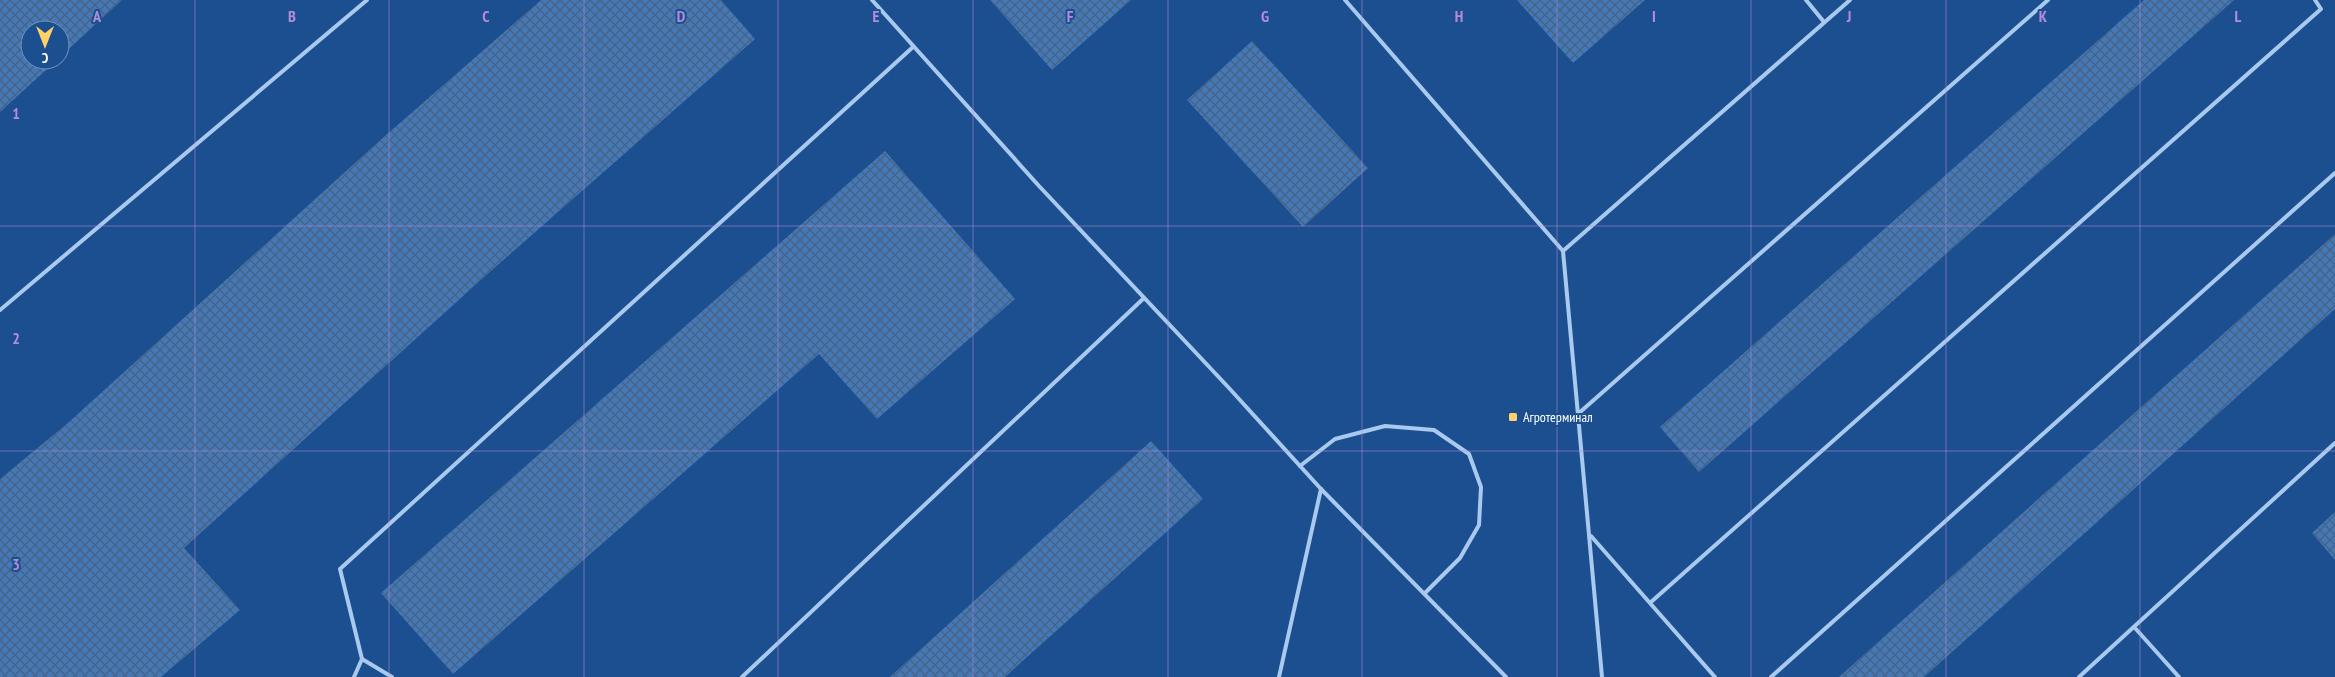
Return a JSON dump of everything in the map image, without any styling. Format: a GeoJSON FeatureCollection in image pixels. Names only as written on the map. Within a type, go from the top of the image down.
{"type":"FeatureCollection","features":[{"type":"Feature","properties":{"kind":"lane"},"geometry":{"type":"LineString","coordinates":[[0,310],[367,0]]}},
{"type":"Feature","properties":{"kind":"lane"},"geometry":{"type":"LineString","coordinates":[[872,0],[913,48],[1321,489],[1425,592],[1506,677]]}},
{"type":"Feature","properties":{"kind":"lane"},"geometry":{"type":"LineString","coordinates":[[1344,0],[1563,251],[1602,677]]}},
{"type":"Feature","properties":{"kind":"lane"},"geometry":{"type":"LineString","coordinates":[[1806,0],[1824,22]]}},
{"type":"Feature","properties":{"kind":"lane"},"geometry":{"type":"LineString","coordinates":[[1563,251],[1850,0]]}},
{"type":"Feature","properties":{"kind":"lane"},"geometry":{"type":"LineString","coordinates":[[1579,413],[2048,0]]}},
{"type":"Feature","properties":{"kind":"lane"},"geometry":{"type":"LineString","coordinates":[[1651,602],[2321,8],[2315,0]]}},
{"type":"Feature","properties":{"kind":"lane"},"geometry":{"type":"LineString","coordinates":[[354,677],[362,659],[340,569],[913,48]]}},
{"type":"Feature","properties":{"kind":"lane"},"geometry":{"type":"LineString","coordinates":[[1770,677],[2335,173]]}},
{"type":"Feature","properties":{"kind":"lane"},"geometry":{"type":"LineString","coordinates":[[742,677],[1144,298]]}},
{"type":"Feature","properties":{"kind":"lane"},"geometry":{"type":"LineString","coordinates":[[1300,466],[1335,438],[1385,426],[1434,430],[1469,454],[1482,487],[1479,525],[1460,558],[1425,592]]}},
{"type":"Feature","properties":{"kind":"lane"},"geometry":{"type":"LineString","coordinates":[[2079,677],[2135,628],[2335,443]]}},
{"type":"Feature","properties":{"kind":"lane"},"geometry":{"type":"LineString","coordinates":[[1279,677],[1321,489]]}},
{"type":"Feature","properties":{"kind":"lane"},"geometry":{"type":"LineString","coordinates":[[1590,536],[1651,602],[1715,677]]}},
{"type":"Feature","properties":{"kind":"lane"},"geometry":{"type":"LineString","coordinates":[[2135,628],[2179,677]]}},
{"type":"Feature","properties":{"kind":"lane"},"geometry":{"type":"LineString","coordinates":[[362,659],[392,677]]}},
{"type":"Feature","properties":{"kind":"building"},"geometry":{"type":"Polygon","coordinates":[[[0,0],[122,0],[70,48],[70,20],[20,20],[20,70],[46,70],[0,112],[0,0]]]}},
{"type":"Feature","properties":{"kind":"building"},"geometry":{"type":"Polygon","coordinates":[[[541,0],[721,0],[755,39],[492,270],[184,548],[240,610],[161,677],[0,677],[0,479],[69,422],[377,143],[541,0]]]}},
{"type":"Feature","properties":{"kind":"building"},"geometry":{"type":"Polygon","coordinates":[[[990,0],[1131,0],[1052,70],[990,0]]]}},
{"type":"Feature","properties":{"kind":"building"},"geometry":{"type":"Polygon","coordinates":[[[1517,0],[1645,0],[1573,63],[1517,0]]]}},
{"type":"Feature","properties":{"kind":"building"},"geometry":{"type":"Polygon","coordinates":[[[2144,0],[2234,0],[1699,472],[1660,427],[2144,0]]]}},
{"type":"Feature","properties":{"kind":"building"},"geometry":{"type":"Polygon","coordinates":[[[1252,41],[1368,168],[1303,227],[1187,100],[1252,41]]]}},
{"type":"Feature","properties":{"kind":"building"},"geometry":{"type":"Polygon","coordinates":[[[885,151],[1015,299],[877,419],[819,354],[453,674],[381,593],[885,151]]]}},
{"type":"Feature","properties":{"kind":"building"},"geometry":{"type":"Polygon","coordinates":[[[2335,234],[2335,309],[1924,677],[1839,677],[2335,234]]]}},
{"type":"Feature","properties":{"kind":"building"},"geometry":{"type":"Polygon","coordinates":[[[1151,441],[1203,499],[1005,677],[890,677],[1151,441]]]}},
{"type":"Feature","properties":{"kind":"building"},"geometry":{"type":"Polygon","coordinates":[[[2335,512],[2335,560],[2312,533],[2335,512]]]}},
{"type":"Feature","properties":{"kind":"place","name":"Агротерминал"},"geometry":{"type":"Point","coordinates":[1513,417]}}]}
